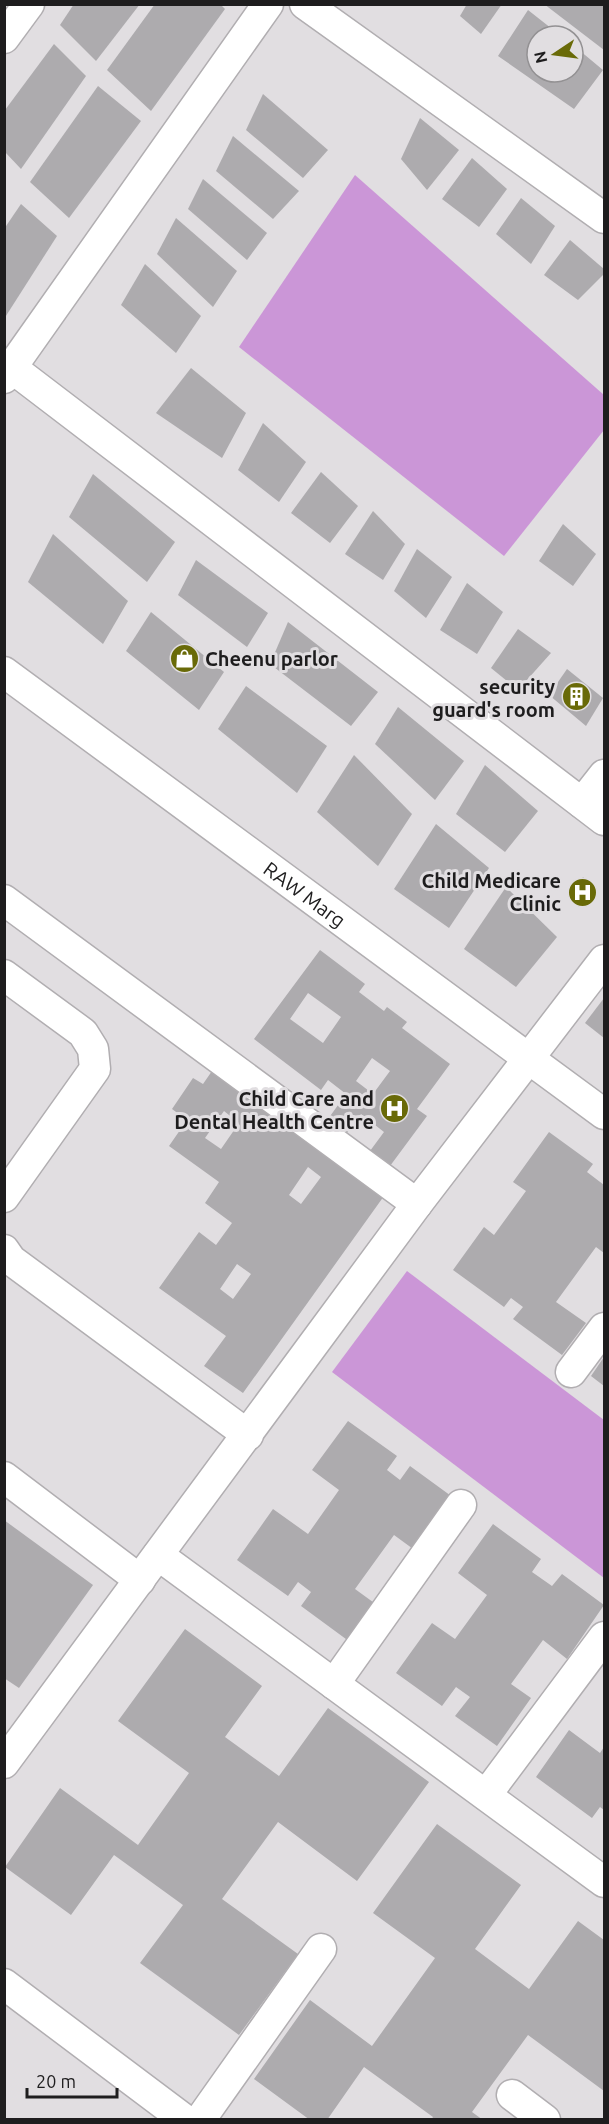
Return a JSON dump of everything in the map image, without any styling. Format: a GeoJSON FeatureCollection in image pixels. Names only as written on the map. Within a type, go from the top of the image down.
{"type":"FeatureCollection","features":[{"type":"Feature","properties":{"kind":"street"},"geometry":{"type":"LineString","coordinates":[[4,38],[29,4]]}},
{"type":"Feature","properties":{"kind":"street"},"geometry":{"type":"LineString","coordinates":[[268,4],[8,373],[593,812],[604,776]]}},
{"type":"Feature","properties":{"kind":"street"},"geometry":{"type":"LineString","coordinates":[[305,4],[604,218]]}},
{"type":"Feature","properties":{"kind":"street","name":"RAW Marg"},"geometry":{"type":"LineString","coordinates":[[4,672],[604,1114]]}},
{"type":"Feature","properties":{"kind":"street"},"geometry":{"type":"LineString","coordinates":[[4,900],[417,1204]]}},
{"type":"Feature","properties":{"kind":"street"},"geometry":{"type":"LineString","coordinates":[[6,1756],[248,1435],[417,1204],[604,960]]}},
{"type":"Feature","properties":{"kind":"street"},"geometry":{"type":"LineString","coordinates":[[4,975],[82,1033],[93,1049],[95,1069],[4,1197]]}},
{"type":"Feature","properties":{"kind":"street"},"geometry":{"type":"LineString","coordinates":[[4,1250],[11,1260],[248,1435]]}},
{"type":"Feature","properties":{"kind":"street"},"geometry":{"type":"LineString","coordinates":[[571,1372],[604,1328]]}},
{"type":"Feature","properties":{"kind":"street"},"geometry":{"type":"LineString","coordinates":[[4,1478],[140,1580]]}},
{"type":"Feature","properties":{"kind":"street"},"geometry":{"type":"LineString","coordinates":[[334,1684],[461,1505]]}},
{"type":"Feature","properties":{"kind":"street"},"geometry":{"type":"LineString","coordinates":[[158,1555],[604,1882]]}},
{"type":"Feature","properties":{"kind":"street"},"geometry":{"type":"LineString","coordinates":[[486,1795],[604,1636]]}},
{"type":"Feature","properties":{"kind":"street"},"geometry":{"type":"LineString","coordinates":[[200,2120],[321,1949]]}},
{"type":"Feature","properties":{"kind":"street"},"geometry":{"type":"LineString","coordinates":[[4,1984],[185,2120]]}},
{"type":"Feature","properties":{"kind":"street"},"geometry":{"type":"LineString","coordinates":[[512,2095],[545,2120]]}},
{"type":"Feature","properties":{"kind":"shaded area"},"geometry":{"type":"Polygon","coordinates":[[[355,175],[604,395],[604,430],[504,556],[239,347],[355,175]]]}},
{"type":"Feature","properties":{"kind":"shaded area"},"geometry":{"type":"Polygon","coordinates":[[[407,1271],[604,1420],[604,1578],[332,1372],[407,1271]]]}},
{"type":"Feature","properties":{"kind":"building"},"geometry":{"type":"Polygon","coordinates":[[[74,4],[140,4],[96,61],[60,25],[74,4]]]}},
{"type":"Feature","properties":{"kind":"building"},"geometry":{"type":"Polygon","coordinates":[[[155,4],[220,4],[225,9],[151,111],[107,70],[155,4]]]}},
{"type":"Feature","properties":{"kind":"building"},"geometry":{"type":"Polygon","coordinates":[[[467,4],[502,4],[481,34],[460,16],[467,4]]]}},
{"type":"Feature","properties":{"kind":"building"},"geometry":{"type":"Polygon","coordinates":[[[544,4],[604,4],[604,50],[585,35],[585,24],[570,24],[544,4]]]}},
{"type":"Feature","properties":{"kind":"building"},"geometry":{"type":"Polygon","coordinates":[[[528,10],[546,24],[525,24],[525,75],[498,56],[528,10]]]}},
{"type":"Feature","properties":{"kind":"building"},"geometry":{"type":"Polygon","coordinates":[[[54,44],[86,76],[21,169],[5,152],[5,110],[54,44]]]}},
{"type":"Feature","properties":{"kind":"building"},"geometry":{"type":"Polygon","coordinates":[[[585,55],[603,70],[574,109],[538,84],[585,84],[585,55]]]}},
{"type":"Feature","properties":{"kind":"building"},"geometry":{"type":"Polygon","coordinates":[[[98,86],[141,121],[69,218],[30,182],[98,86]]]}},
{"type":"Feature","properties":{"kind":"building"},"geometry":{"type":"Polygon","coordinates":[[[263,94],[328,150],[303,178],[246,130],[263,94]]]}},
{"type":"Feature","properties":{"kind":"building"},"geometry":{"type":"Polygon","coordinates":[[[420,118],[459,150],[427,190],[401,159],[420,118]]]}},
{"type":"Feature","properties":{"kind":"building"},"geometry":{"type":"Polygon","coordinates":[[[233,136],[299,191],[273,219],[216,171],[233,136]]]}},
{"type":"Feature","properties":{"kind":"building"},"geometry":{"type":"Polygon","coordinates":[[[472,158],[507,189],[479,227],[442,199],[472,158]]]}},
{"type":"Feature","properties":{"kind":"building"},"geometry":{"type":"Polygon","coordinates":[[[203,179],[267,233],[247,260],[188,209],[203,179]]]}},
{"type":"Feature","properties":{"kind":"building"},"geometry":{"type":"Polygon","coordinates":[[[521,198],[555,226],[531,264],[496,234],[521,198]]]}},
{"type":"Feature","properties":{"kind":"building"},"geometry":{"type":"Polygon","coordinates":[[[21,204],[57,236],[4,319],[4,229],[21,204]]]}},
{"type":"Feature","properties":{"kind":"building"},"geometry":{"type":"Polygon","coordinates":[[[176,218],[237,271],[213,307],[157,254],[176,218]]]}},
{"type":"Feature","properties":{"kind":"building"},"geometry":{"type":"Polygon","coordinates":[[[570,240],[604,269],[604,274],[578,300],[544,275],[570,240]]]}},
{"type":"Feature","properties":{"kind":"building"},"geometry":{"type":"Polygon","coordinates":[[[145,264],[201,316],[176,353],[121,305],[145,264]]]}},
{"type":"Feature","properties":{"kind":"building"},"geometry":{"type":"Polygon","coordinates":[[[191,368],[246,413],[222,458],[156,413],[191,368]]]}},
{"type":"Feature","properties":{"kind":"building"},"geometry":{"type":"Polygon","coordinates":[[[263,423],[306,462],[279,502],[238,470],[263,423]]]}},
{"type":"Feature","properties":{"kind":"building"},"geometry":{"type":"Polygon","coordinates":[[[321,472],[358,506],[330,543],[291,513],[321,472]]]}},
{"type":"Feature","properties":{"kind":"building"},"geometry":{"type":"Polygon","coordinates":[[[93,474],[175,542],[147,582],[69,517],[93,474]]]}},
{"type":"Feature","properties":{"kind":"building"},"geometry":{"type":"Polygon","coordinates":[[[373,511],[405,544],[383,580],[345,554],[373,511]]]}},
{"type":"Feature","properties":{"kind":"building"},"geometry":{"type":"Polygon","coordinates":[[[563,524],[596,554],[573,586],[539,561],[563,524]]]}},
{"type":"Feature","properties":{"kind":"building"},"geometry":{"type":"Polygon","coordinates":[[[53,534],[128,601],[103,644],[28,582],[53,534]]]}},
{"type":"Feature","properties":{"kind":"building"},"geometry":{"type":"Polygon","coordinates":[[[417,549],[452,577],[426,618],[394,591],[417,549]]]}},
{"type":"Feature","properties":{"kind":"building"},"geometry":{"type":"Polygon","coordinates":[[[196,560],[268,613],[247,647],[178,595],[196,560]]]}},
{"type":"Feature","properties":{"kind":"building"},"geometry":{"type":"Polygon","coordinates":[[[467,583],[503,612],[477,654],[440,630],[467,583]]]}},
{"type":"Feature","properties":{"kind":"building"},"geometry":{"type":"Polygon","coordinates":[[[151,612],[224,672],[199,710],[126,651],[151,612]]]}},
{"type":"Feature","properties":{"kind":"building"},"geometry":{"type":"Polygon","coordinates":[[[288,622],[378,692],[351,726],[270,664],[288,622]]]}},
{"type":"Feature","properties":{"kind":"building"},"geometry":{"type":"Polygon","coordinates":[[[518,629],[551,653],[518,690],[491,668],[518,629]]]}},
{"type":"Feature","properties":{"kind":"building","name":"security guard's room"},"geometry":{"type":"Polygon","coordinates":[[[567,669],[603,698],[586,726],[549,695],[567,669]]]}},
{"type":"Feature","properties":{"kind":"building"},"geometry":{"type":"Polygon","coordinates":[[[246,686],[327,746],[297,793],[218,729],[246,686]]]}},
{"type":"Feature","properties":{"kind":"building"},"geometry":{"type":"Polygon","coordinates":[[[398,707],[464,761],[435,800],[375,744],[398,707]]]}},
{"type":"Feature","properties":{"kind":"building"},"geometry":{"type":"Polygon","coordinates":[[[354,755],[412,814],[378,866],[317,812],[354,755]]]}},
{"type":"Feature","properties":{"kind":"building"},"geometry":{"type":"Polygon","coordinates":[[[485,765],[538,811],[505,852],[456,814],[485,765]]]}},
{"type":"Feature","properties":{"kind":"building"},"geometry":{"type":"Polygon","coordinates":[[[436,824],[489,868],[449,928],[394,889],[436,824]]]}},
{"type":"Feature","properties":{"kind":"building"},"geometry":{"type":"Polygon","coordinates":[[[583,877],[597,889],[581,907],[568,896],[583,877]]]}},
{"type":"Feature","properties":{"kind":"building"},"geometry":{"type":"Polygon","coordinates":[[[506,887],[557,937],[516,987],[464,949],[506,887]]]}},
{"type":"Feature","properties":{"kind":"building"},"geometry":{"type":"Polygon","coordinates":[[[320,950],[365,984],[359,992],[384,1011],[387,1007],[407,1022],[402,1028],[450,1064],[417,1109],[427,1116],[390,1166],[370,1151],[384,1132],[361,1114],[346,1134],[328,1119],[346,1094],[328,1080],[321,1090],[254,1039],[320,950]],[[308,993],[290,1019],[323,1043],[341,1017],[308,993]],[[372,1058],[356,1081],[373,1094],[390,1071],[372,1058]]]}},
{"type":"Feature","properties":{"kind":"building"},"geometry":{"type":"Polygon","coordinates":[[[604,998],[604,1038],[585,1023],[604,998]]]}},
{"type":"Feature","properties":{"kind":"building"},"geometry":{"type":"Polygon","coordinates":[[[212,1071],[384,1196],[243,1393],[204,1366],[226,1336],[159,1288],[199,1232],[216,1245],[232,1223],[205,1203],[219,1182],[169,1146],[187,1120],[172,1109],[193,1078],[203,1084],[212,1071]],[[224,1111],[205,1138],[221,1149],[239,1123],[224,1111]],[[308,1167],[289,1195],[301,1204],[321,1177],[308,1167]],[[237,1264],[220,1289],[233,1299],[251,1274],[237,1264]]]}},
{"type":"Feature","properties":{"kind":"building"},"geometry":{"type":"Polygon","coordinates":[[[549,1132],[593,1164],[587,1172],[604,1185],[604,1253],[596,1247],[556,1302],[586,1323],[562,1355],[513,1319],[523,1307],[511,1298],[504,1307],[453,1270],[484,1227],[494,1235],[526,1191],[513,1182],[549,1132]]]}},
{"type":"Feature","properties":{"kind":"building"},"geometry":{"type":"Polygon","coordinates":[[[604,1357],[604,1386],[591,1376],[604,1357]]]}},
{"type":"Feature","properties":{"kind":"building"},"geometry":{"type":"Polygon","coordinates":[[[348,1421],[397,1456],[387,1470],[400,1480],[410,1466],[458,1501],[420,1554],[394,1535],[355,1589],[377,1605],[350,1642],[301,1606],[311,1592],[298,1582],[288,1596],[237,1560],[273,1509],[308,1534],[339,1490],[312,1470],[348,1421]]]}},
{"type":"Feature","properties":{"kind":"building"},"geometry":{"type":"Polygon","coordinates":[[[4,1520],[93,1585],[19,1688],[4,1678],[4,1520]]]}},
{"type":"Feature","properties":{"kind":"building"},"geometry":{"type":"Polygon","coordinates":[[[493,1524],[541,1559],[532,1572],[552,1586],[562,1574],[604,1605],[567,1659],[543,1640],[511,1684],[531,1698],[497,1746],[455,1716],[470,1697],[456,1687],[442,1706],[396,1673],[432,1623],[455,1639],[487,1595],[458,1573],[493,1524]]]}},
{"type":"Feature","properties":{"kind":"building"},"geometry":{"type":"Polygon","coordinates":[[[185,1629],[262,1686],[225,1737],[279,1776],[328,1708],[429,1782],[357,1881],[278,1822],[222,1899],[298,1954],[239,2035],[140,1963],[183,1905],[114,1855],[71,1915],[5,1867],[60,1788],[138,1845],[189,1773],[118,1721],[185,1629]]]}},
{"type":"Feature","properties":{"kind":"building"},"geometry":{"type":"Polygon","coordinates":[[[569,1730],[600,1753],[604,1747],[604,1810],[600,1807],[592,1818],[536,1777],[569,1730]]]}},
{"type":"Feature","properties":{"kind":"building"},"geometry":{"type":"Polygon","coordinates":[[[437,1824],[521,1885],[475,1949],[529,1989],[578,1921],[604,1940],[604,2091],[528,2035],[472,2112],[483,2120],[431,2120],[433,2117],[364,2067],[327,2120],[310,2120],[254,2079],[310,2000],[372,2046],[435,1958],[373,1913],[437,1824]]]}},
{"type":"Feature","properties":{"kind":"place","name":"Cheenu parlor"},"geometry":{"type":"Point","coordinates":[184,658]}},
{"type":"Feature","properties":{"kind":"place","name":"security guard's room"},"geometry":{"type":"Point","coordinates":[576,697]}},
{"type":"Feature","properties":{"kind":"place","name":"Child Medicare Clinic"},"geometry":{"type":"Point","coordinates":[582,892]}},
{"type":"Feature","properties":{"kind":"place","name":"Child Care and Dental Health Centre"},"geometry":{"type":"Point","coordinates":[395,1109]}}]}
